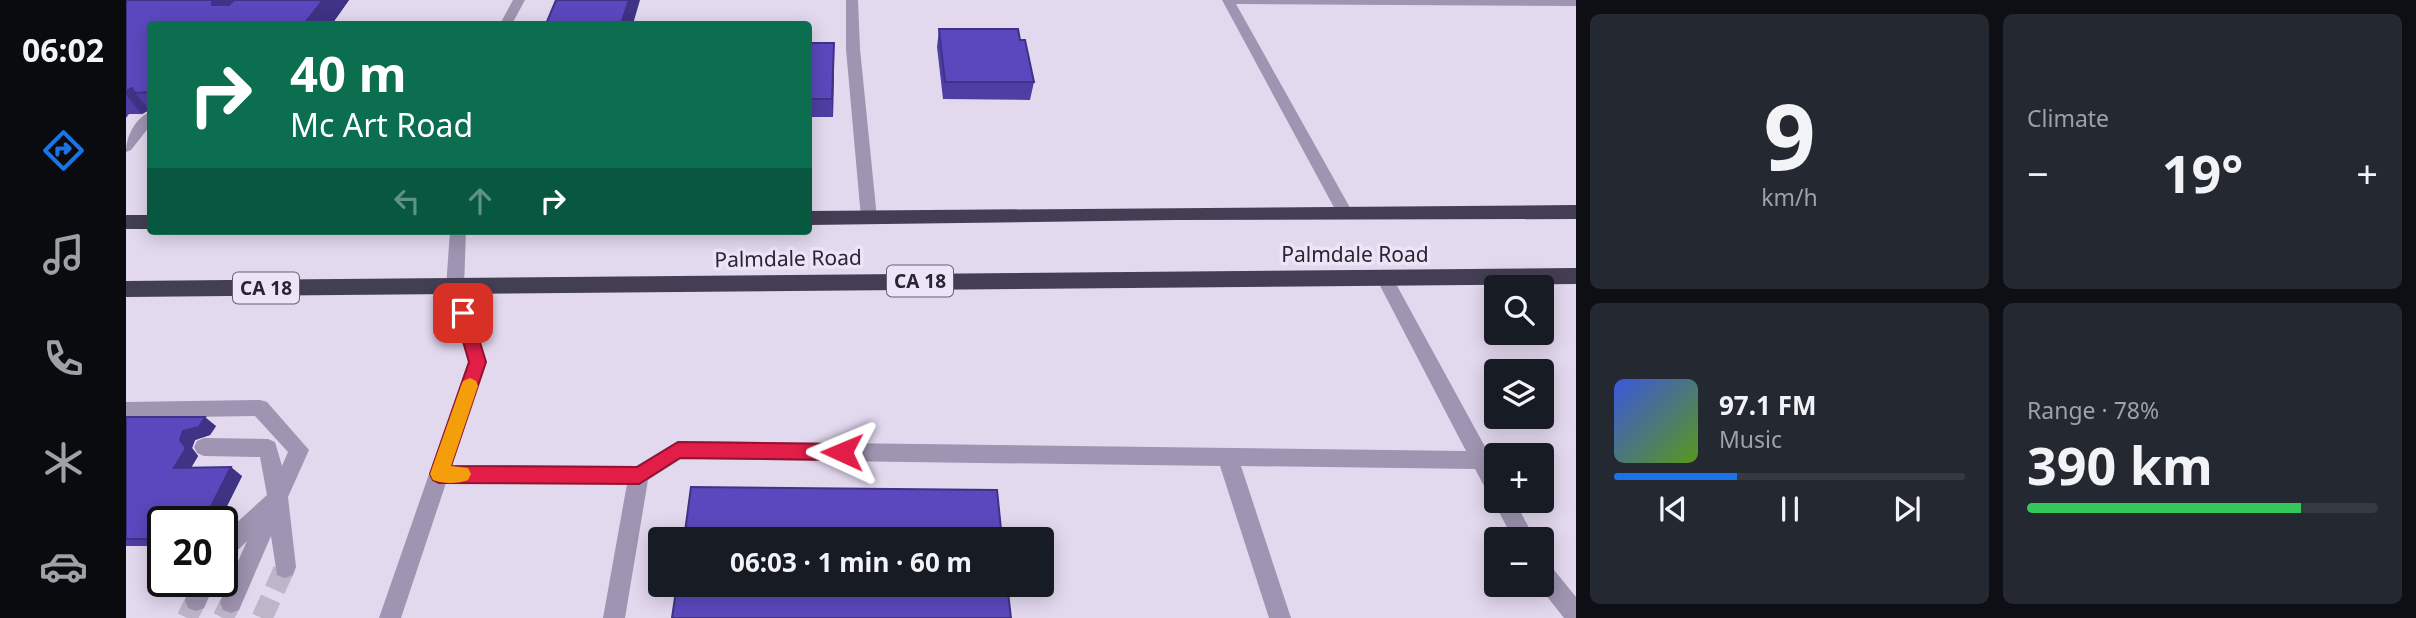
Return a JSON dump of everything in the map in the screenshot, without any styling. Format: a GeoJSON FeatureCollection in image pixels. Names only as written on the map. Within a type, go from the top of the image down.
{"type":"FeatureCollection","features":[{"type":"Feature","properties":{"kind":"highway","name":"Palmdale Road"},"geometry":{"type":"LineString","coordinates":[[812,218],[1576,212]]}},
{"type":"Feature","properties":{"kind":"highway"},"geometry":{"type":"LineString","coordinates":[[126,222],[147,222]]}},
{"type":"Feature","properties":{"kind":"highway","name":"Palmdale Road"},"geometry":{"type":"LineString","coordinates":[[126,289],[1576,276]]}},
{"type":"Feature","properties":{"kind":"street"},"geometry":{"type":"LineString","coordinates":[[508,21],[519,0]]}},
{"type":"Feature","properties":{"kind":"street"},"geometry":{"type":"LineString","coordinates":[[852,0],[853,49],[869,218]]}},
{"type":"Feature","properties":{"kind":"street"},"geometry":{"type":"LineString","coordinates":[[1345,212],[1228,0],[1576,2]]}},
{"type":"Feature","properties":{"kind":"street"},"geometry":{"type":"LineString","coordinates":[[126,147],[147,121]]}},
{"type":"Feature","properties":{"kind":"street"},"geometry":{"type":"LineString","coordinates":[[390,618],[477,362],[455,288],[458,235]]}},
{"type":"Feature","properties":{"kind":"street"},"geometry":{"type":"LineString","coordinates":[[1384,278],[1484,464]]}},
{"type":"Feature","properties":{"kind":"street"},"geometry":{"type":"LineString","coordinates":[[126,410],[260,408],[299,450],[231,602]]}},
{"type":"Feature","properties":{"kind":"street"},"geometry":{"type":"LineString","coordinates":[[204,447],[268,449],[278,496],[285,567]]}},
{"type":"Feature","properties":{"kind":"street"},"geometry":{"type":"LineString","coordinates":[[439,474],[639,475],[678,450],[1482,460]]}},
{"type":"Feature","properties":{"kind":"street"},"geometry":{"type":"LineString","coordinates":[[1227,455],[1280,618]]}},
{"type":"Feature","properties":{"kind":"street"},"geometry":{"type":"LineString","coordinates":[[614,618],[639,475]]}},
{"type":"Feature","properties":{"kind":"street"},"geometry":{"type":"LineString","coordinates":[[238,535],[278,496]]}},
{"type":"Feature","properties":{"kind":"street"},"geometry":{"type":"LineString","coordinates":[[1554,588],[1576,615]]}},
{"type":"Feature","properties":{"kind":"building"},"geometry":{"type":"Polygon","coordinates":[[[126,0],[213,0],[212,5],[229,5],[234,0],[323,0],[306,21],[147,21],[147,92],[135,93],[132,88],[126,91],[126,0]]]}},
{"type":"Feature","properties":{"kind":"building"},"geometry":{"type":"Polygon","coordinates":[[[556,0],[629,0],[622,21],[547,21],[556,0]]]}},
{"type":"Feature","properties":{"kind":"building"},"geometry":{"type":"Polygon","coordinates":[[[939,29],[1018,29],[1020,40],[1025,40],[1034,82],[945,82],[939,29]]]}},
{"type":"Feature","properties":{"kind":"building"},"geometry":{"type":"Polygon","coordinates":[[[812,43],[834,43],[832,99],[812,99],[812,43]]]}},
{"type":"Feature","properties":{"kind":"building"},"geometry":{"type":"Polygon","coordinates":[[[126,417],[205,417],[199,427],[183,431],[180,440],[186,448],[174,468],[231,467],[211,506],[147,506],[147,539],[126,539],[126,417]]]}},
{"type":"Feature","properties":{"kind":"building"},"geometry":{"type":"Polygon","coordinates":[[[691,487],[997,490],[1001,527],[686,527],[691,487]]]}},
{"type":"Feature","properties":{"kind":"building"},"geometry":{"type":"Polygon","coordinates":[[[675,597],[1009,597],[1011,618],[672,618],[675,597]]]}},
{"type":"Feature","properties":{"kind":"tunnel"},"geometry":{"type":"LineString","coordinates":[[262,618],[285,567]]}},
{"type":"Feature","properties":{"kind":"tunnel"},"geometry":{"type":"LineString","coordinates":[[187,618],[196,600]]}},
{"type":"Feature","properties":{"kind":"tunnel"},"geometry":{"type":"LineString","coordinates":[[223,618],[231,602]]}},
{"type":"Feature","properties":{"kind":"slow traffic"},"geometry":{"type":"LineString","coordinates":[[462,474],[439,474],[470,386]]}},
{"type":"Feature","properties":{"kind":"route"},"geometry":{"type":"LineString","coordinates":[[463,313],[477,362],[439,474],[639,475],[678,450],[842,452]]}}]}
